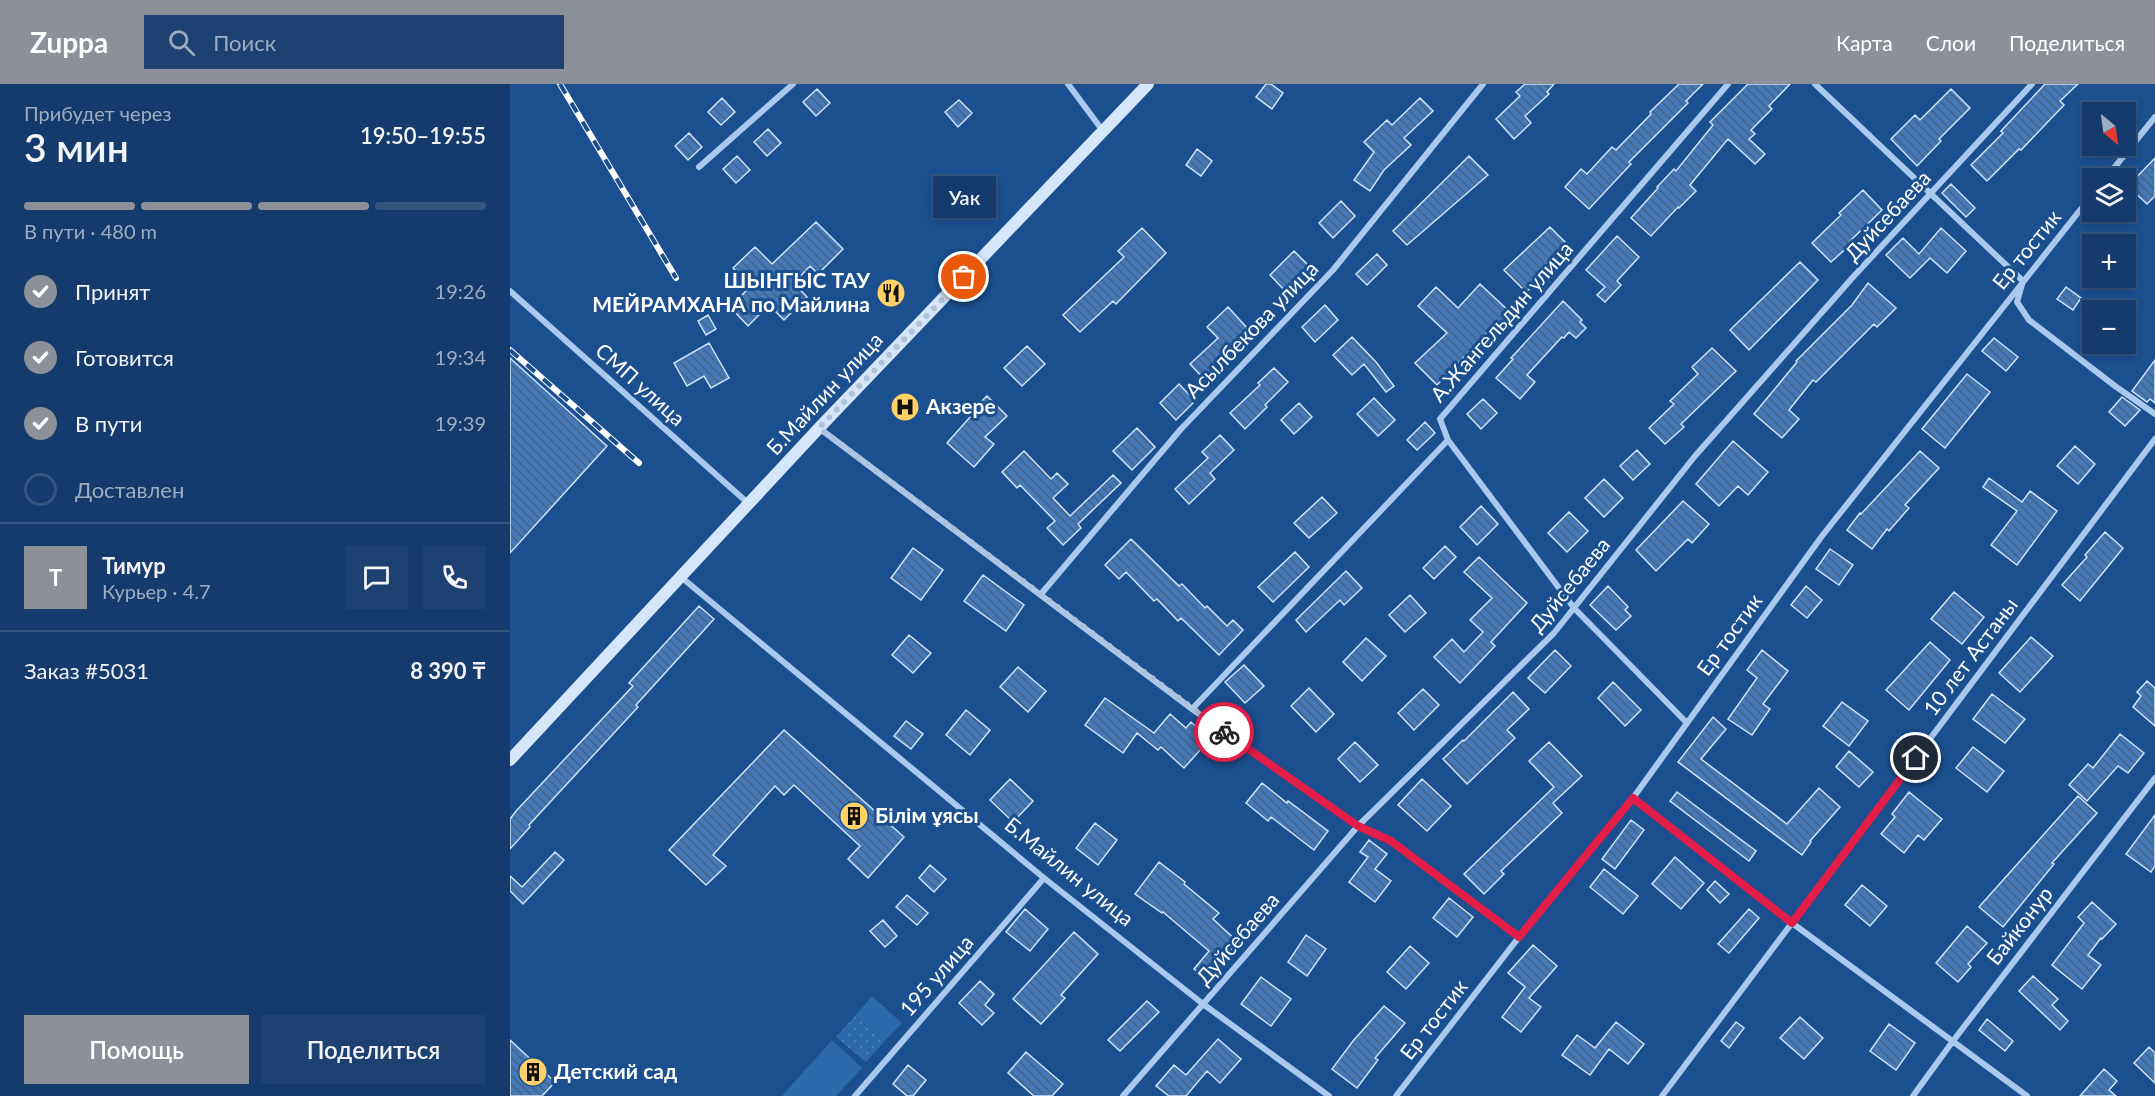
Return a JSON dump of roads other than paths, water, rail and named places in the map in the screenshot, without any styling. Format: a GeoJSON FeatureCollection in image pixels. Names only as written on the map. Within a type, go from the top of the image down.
{"type":"FeatureCollection","features":[{"type":"Feature","properties":{"kind":"street"},"geometry":{"type":"LineString","coordinates":[[699,167],[793,84]]}},
{"type":"Feature","properties":{"kind":"street"},"geometry":{"type":"LineString","coordinates":[[1068,84],[1103,131]]}},
{"type":"Feature","properties":{"kind":"street","name":"Б.Майлин улица"},"geometry":{"type":"LineString","coordinates":[[510,760],[819,428],[1148,84]]}},
{"type":"Feature","properties":{"kind":"street","name":"Асылбекова улица"},"geometry":{"type":"LineString","coordinates":[[1041,594],[1181,429],[1332,270],[1483,84]]}},
{"type":"Feature","properties":{"kind":"street","name":"А.Жангельдин улица"},"geometry":{"type":"LineString","coordinates":[[1448,440],[1440,419],[1728,84]]}},
{"type":"Feature","properties":{"kind":"street"},"geometry":{"type":"LineString","coordinates":[[1815,84],[2023,281],[2017,302],[2029,320],[2155,414]]}},
{"type":"Feature","properties":{"kind":"street","name":"Дуйсебаева"},"geometry":{"type":"LineString","coordinates":[[1123,1096],[1358,826],[1554,633],[1695,456],[1854,276],[2031,84]]}},
{"type":"Feature","properties":{"kind":"street"},"geometry":{"type":"LineString","coordinates":[[2114,168],[2155,117]]}},
{"type":"Feature","properties":{"kind":"street","name":"Ер тостик"},"geometry":{"type":"LineString","coordinates":[[1396,1096],[1519,937],[1633,798],[1822,537],[2082,207]]}},
{"type":"Feature","properties":{"kind":"street","name":"СМП улица"},"geometry":{"type":"LineString","coordinates":[[510,291],[748,504]]}},
{"type":"Feature","properties":{"kind":"street"},"geometry":{"type":"LineString","coordinates":[[819,428],[1192,709],[1358,826],[1391,841],[1519,937]]}},
{"type":"Feature","properties":{"kind":"street","name":"10 лет Астаны"},"geometry":{"type":"LineString","coordinates":[[1662,1096],[2155,439]]}},
{"type":"Feature","properties":{"kind":"street"},"geometry":{"type":"LineString","coordinates":[[1192,709],[1448,440],[1574,608],[1687,723]]}},
{"type":"Feature","properties":{"kind":"street","name":"Б.Майлин улица"},"geometry":{"type":"LineString","coordinates":[[680,577],[1044,878],[1203,1004],[1329,1096]]}},
{"type":"Feature","properties":{"kind":"street","name":"Байконур"},"geometry":{"type":"LineString","coordinates":[[1913,1096],[2155,778]]}},
{"type":"Feature","properties":{"kind":"street"},"geometry":{"type":"LineString","coordinates":[[1633,798],[1792,923],[2027,1096]]}},
{"type":"Feature","properties":{"kind":"street","name":"195 улица"},"geometry":{"type":"LineString","coordinates":[[855,1096],[1044,878]]}},
{"type":"Feature","properties":{"kind":"railway"},"geometry":{"type":"LineString","coordinates":[[560,84],[676,278]]}},
{"type":"Feature","properties":{"kind":"railway"},"geometry":{"type":"LineString","coordinates":[[510,350],[639,463]]}},
{"type":"Feature","properties":{"kind":"place","name":"Уак"},"geometry":{"type":"Point","coordinates":[964,277]}},
{"type":"Feature","properties":{"kind":"place","name":"ШЫНГЫС ТАУ МЕЙРАМХАНА по Майлина"},"geometry":{"type":"Point","coordinates":[891,293]}},
{"type":"Feature","properties":{"kind":"place","name":"Акзере"},"geometry":{"type":"Point","coordinates":[905,407]}},
{"type":"Feature","properties":{"kind":"place","name":"Білім ұясы"},"geometry":{"type":"Point","coordinates":[854,816]}},
{"type":"Feature","properties":{"kind":"place","name":"Детский сад"},"geometry":{"type":"Point","coordinates":[533,1072]}}]}
